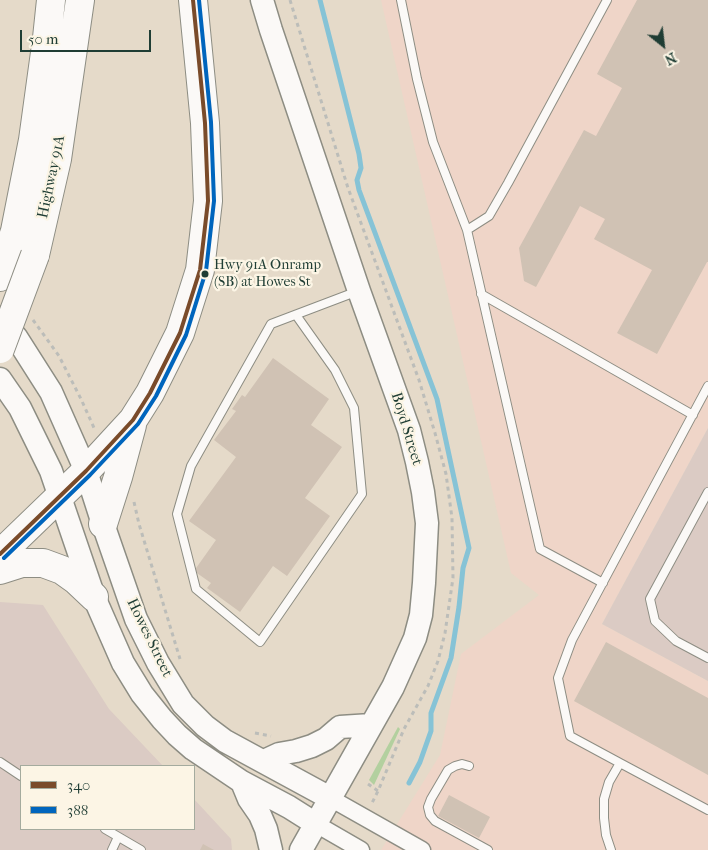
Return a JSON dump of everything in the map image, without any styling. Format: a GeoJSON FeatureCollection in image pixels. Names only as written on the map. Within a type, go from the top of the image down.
{"type":"FeatureCollection","features":[{"type":"Feature","properties":{"kind":"highway","name":"Highway 91A"},"geometry":{"type":"LineString","coordinates":[[0,277],[15,231],[33,140],[51,0]]}},
{"type":"Feature","properties":{"kind":"highway","name":"Highway 91A"},"geometry":{"type":"LineString","coordinates":[[0,349],[35,255],[57,159],[80,0]]}},
{"type":"Feature","properties":{"kind":"highway"},"geometry":{"type":"LineString","coordinates":[[0,554],[86,471],[133,420],[150,393],[180,333],[200,270],[208,201],[205,123],[193,0]]}},
{"type":"Feature","properties":{"kind":"highway"},"geometry":{"type":"LineString","coordinates":[[103,524],[118,478],[133,420]]}},
{"type":"Feature","properties":{"kind":"highway"},"geometry":{"type":"LineString","coordinates":[[0,570],[22,562],[43,563],[62,570],[94,597]]}},
{"type":"Feature","properties":{"kind":"main road","name":"Boyd Street"},"geometry":{"type":"LineString","coordinates":[[262,0],[270,30],[409,430],[418,462],[426,523],[421,615],[415,638],[393,687],[301,850]]}},
{"type":"Feature","properties":{"kind":"main road","name":"Howes Street"},"geometry":{"type":"LineString","coordinates":[[0,318],[16,337],[51,392],[86,471],[136,619],[158,663],[183,704],[205,726],[225,740],[330,798]]}},
{"type":"Feature","properties":{"kind":"main road","name":"Howes Street"},"geometry":{"type":"LineString","coordinates":[[0,379],[20,408],[51,471],[94,597],[123,662],[142,694],[162,719],[193,749],[242,782],[316,824]]}},
{"type":"Feature","properties":{"kind":"main road"},"geometry":{"type":"LineString","coordinates":[[264,761],[279,754],[312,746],[326,739],[340,727],[371,725]]}},
{"type":"Feature","properties":{"kind":"main road"},"geometry":{"type":"LineString","coordinates":[[242,782],[260,815],[272,850]]}},
{"type":"Feature","properties":{"kind":"street","name":"Howes Street"},"geometry":{"type":"LineString","coordinates":[[330,798],[422,850]]}},
{"type":"Feature","properties":{"kind":"street","name":"Howes Street"},"geometry":{"type":"LineString","coordinates":[[316,824],[361,850]]}},
{"type":"Feature","properties":{"kind":"lane"},"geometry":{"type":"LineString","coordinates":[[401,0],[417,79],[433,142],[467,230],[540,549],[603,583]]}},
{"type":"Feature","properties":{"kind":"lane"},"geometry":{"type":"LineString","coordinates":[[467,230],[488,216],[607,0]]}},
{"type":"Feature","properties":{"kind":"lane"},"geometry":{"type":"LineString","coordinates":[[296,315],[335,370],[354,408],[362,494],[260,642],[196,589],[177,514],[191,466],[271,324],[360,291]]}},
{"type":"Feature","properties":{"kind":"lane"},"geometry":{"type":"LineString","coordinates":[[482,294],[693,415]]}},
{"type":"Feature","properties":{"kind":"lane"},"geometry":{"type":"LineString","coordinates":[[708,386],[572,640],[558,678],[570,736],[708,810]]}},
{"type":"Feature","properties":{"kind":"lane"},"geometry":{"type":"LineString","coordinates":[[708,492],[650,599],[655,621],[676,641],[708,658]]}},
{"type":"Feature","properties":{"kind":"lane"},"geometry":{"type":"LineString","coordinates":[[0,762],[20,775]]}},
{"type":"Feature","properties":{"kind":"lane"},"geometry":{"type":"LineString","coordinates":[[611,850],[606,835],[604,799],[609,782],[620,762]]}},
{"type":"Feature","properties":{"kind":"lane"},"geometry":{"type":"LineString","coordinates":[[469,766],[462,764],[448,770],[428,807],[430,815],[435,821],[488,850]]}},
{"type":"Feature","properties":{"kind":"lane"},"geometry":{"type":"LineString","coordinates":[[107,830],[141,850]]}},
{"type":"Feature","properties":{"kind":"lane"},"geometry":{"type":"LineString","coordinates":[[112,850],[118,837]]}},
{"type":"Feature","properties":{"kind":"path"},"geometry":{"type":"LineString","coordinates":[[32,319],[59,356],[96,433]]}},
{"type":"Feature","properties":{"kind":"path"},"geometry":{"type":"LineString","coordinates":[[134,497],[138,524],[180,660]]}},
{"type":"Feature","properties":{"kind":"path"},"geometry":{"type":"LineString","coordinates":[[249,732],[276,737]]}},
{"type":"Feature","properties":{"kind":"path"},"geometry":{"type":"LineString","coordinates":[[368,784],[378,791],[369,808]]}},
{"type":"Feature","properties":{"kind":"shaded area"},"geometry":{"type":"Polygon","coordinates":[[[381,0],[708,0],[708,428],[602,624],[708,681],[708,850],[381,850],[440,755],[461,654],[539,595],[511,573],[381,0]]]}},
{"type":"Feature","properties":{"kind":"shaded area"},"geometry":{"type":"Polygon","coordinates":[[[708,428],[708,681],[602,624],[708,428]]]}},
{"type":"Feature","properties":{"kind":"shaded area"},"geometry":{"type":"Polygon","coordinates":[[[0,602],[43,605],[109,709],[162,765],[20,765],[20,830],[195,830],[195,800],[231,839],[232,850],[0,850],[0,602]]]}},
{"type":"Feature","properties":{"kind":"green space"},"geometry":{"type":"Polygon","coordinates":[[[398,727],[400,729],[374,785],[369,780],[398,727]]]}},
{"type":"Feature","properties":{"kind":"building"},"geometry":{"type":"Polygon","coordinates":[[[637,0],[708,0],[708,262],[657,354],[617,333],[652,270],[594,239],[605,219],[580,206],[536,287],[524,281],[519,248],[584,130],[596,136],[622,88],[597,74],[637,0]]]}},
{"type":"Feature","properties":{"kind":"building"},"geometry":{"type":"Polygon","coordinates":[[[273,358],[329,399],[311,425],[342,447],[305,498],[330,516],[287,576],[273,566],[240,612],[207,588],[211,583],[194,571],[216,540],[189,521],[236,457],[214,440],[236,411],[232,409],[242,395],[245,397],[273,358]]]}},
{"type":"Feature","properties":{"kind":"building"},"geometry":{"type":"Polygon","coordinates":[[[606,642],[708,698],[708,775],[574,701],[606,642]]]}},
{"type":"Feature","properties":{"kind":"building"},"geometry":{"type":"Polygon","coordinates":[[[449,795],[490,817],[479,838],[438,816],[449,795]]]}},
{"type":"Feature","properties":{"kind":"building"},"geometry":{"type":"Polygon","coordinates":[[[203,844],[214,850],[200,850],[203,844]]]}},
{"type":"Feature","properties":{"kind":"waterway"},"geometry":{"type":"LineString","coordinates":[[320,0],[359,154],[361,168],[357,180],[359,190],[437,399],[469,548],[463,568],[451,658],[431,713],[431,731],[420,762],[409,783]]}},
{"type":"Feature","properties":{"kind":"transit line","name":"340"},"geometry":{"type":"LineString","coordinates":[[0,554],[86,471],[133,420],[150,393],[180,333],[200,270],[208,201],[205,123],[193,0]]}},
{"type":"Feature","properties":{"kind":"transit line","name":"388"},"geometry":{"type":"LineString","coordinates":[[4,558],[90,475],[138,424],[156,396],[186,335],[206,271],[214,201],[211,122],[199,0]]}},
{"type":"Feature","properties":{"kind":"place","name":"Hwy 91A Onramp (SB) at Howes St"},"geometry":{"type":"Point","coordinates":[205,274]}}]}
